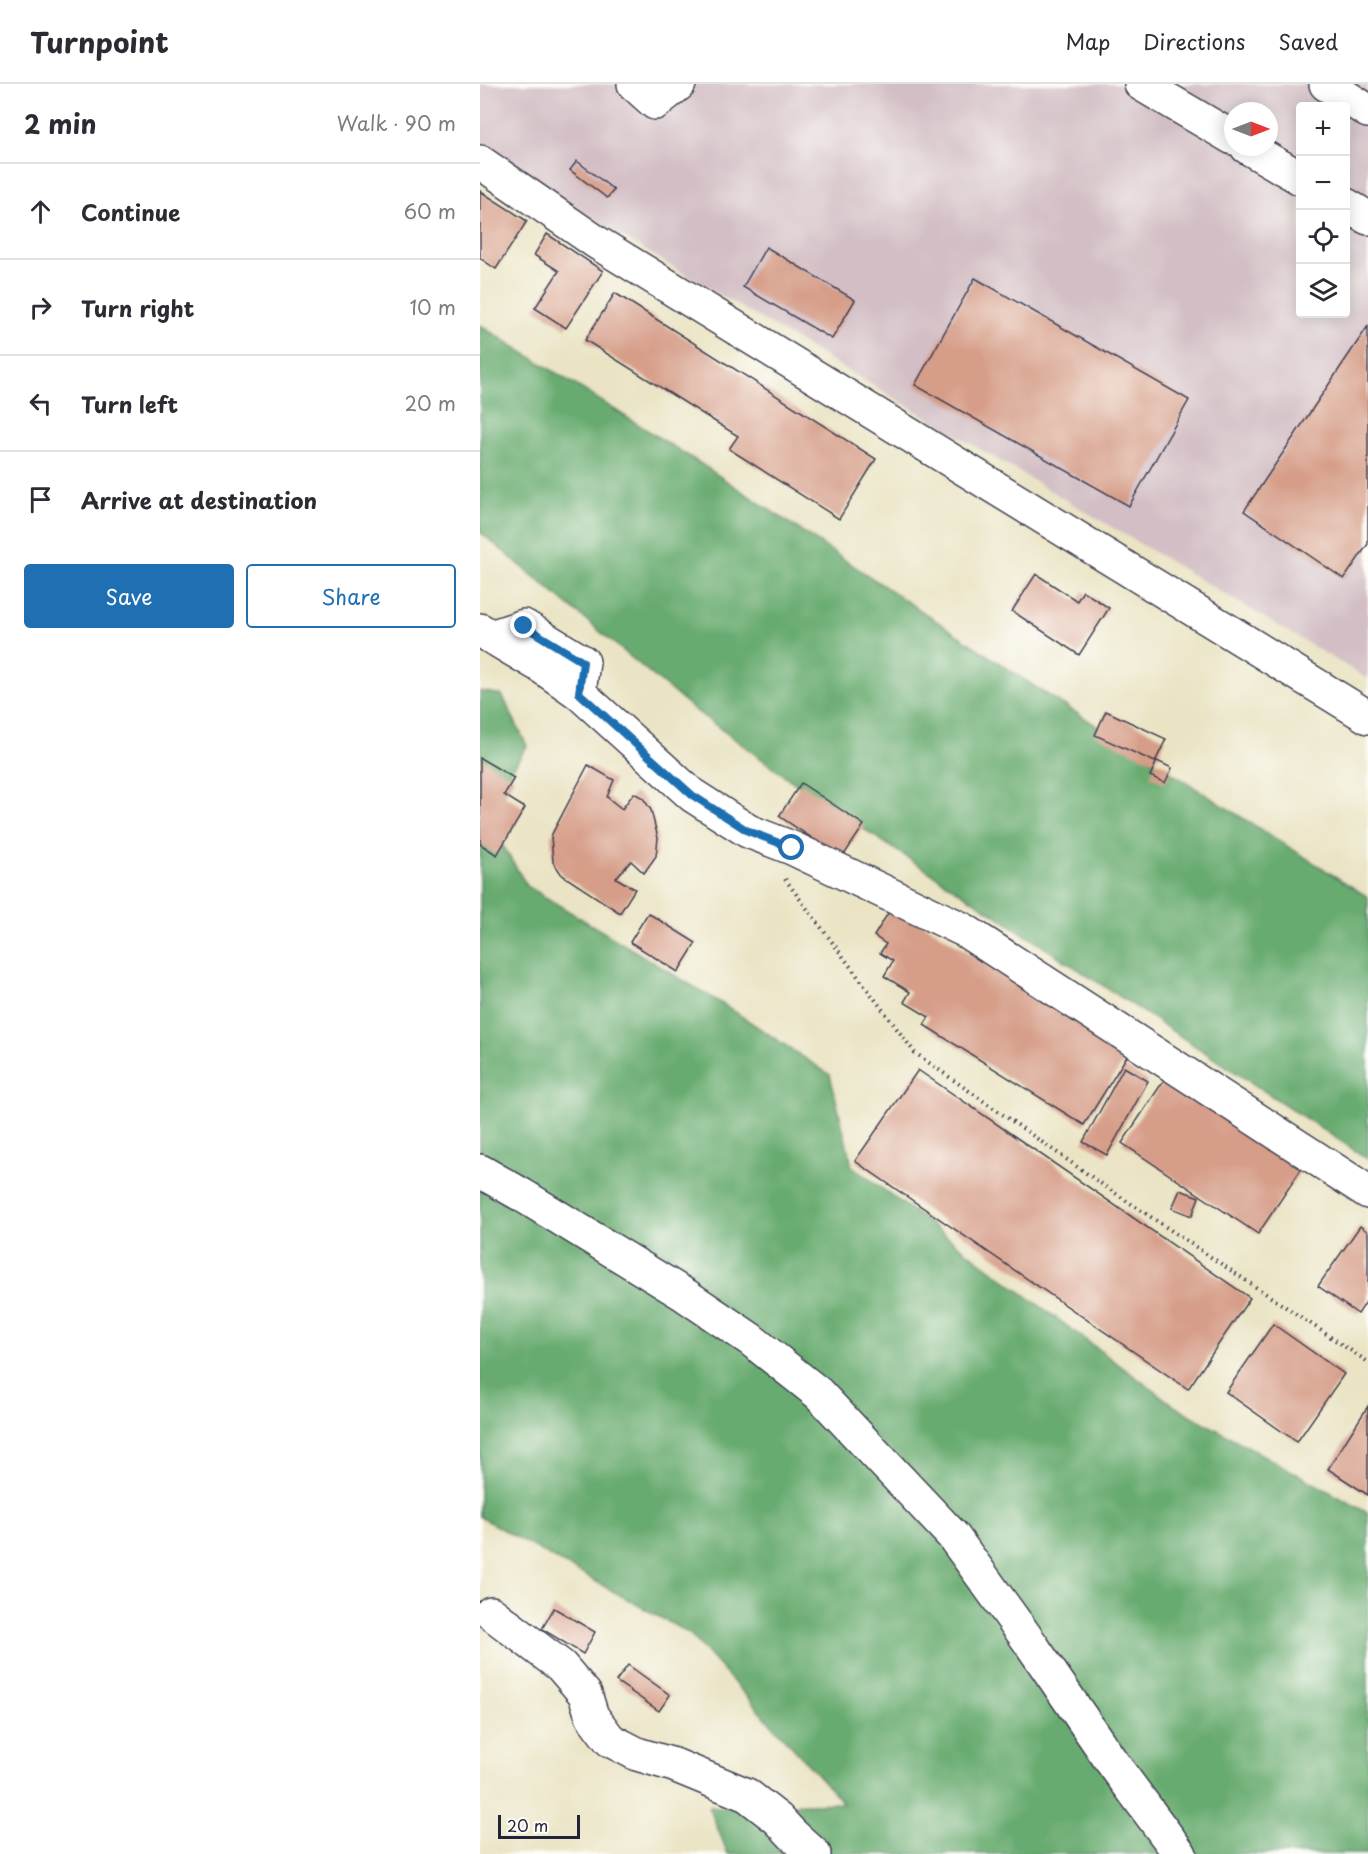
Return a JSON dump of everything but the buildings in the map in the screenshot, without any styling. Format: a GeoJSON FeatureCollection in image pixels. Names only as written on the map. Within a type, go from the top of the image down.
{"type":"FeatureCollection","features":[{"type":"Feature","properties":{"kind":"street"},"geometry":{"type":"LineString","coordinates":[[634,84],[655,103],[679,84]]}},
{"type":"Feature","properties":{"kind":"street"},"geometry":{"type":"LineString","coordinates":[[1141,84],[1224,133]]}},
{"type":"Feature","properties":{"kind":"street"},"geometry":{"type":"LineString","coordinates":[[1326,84],[1368,111]]}},
{"type":"Feature","properties":{"kind":"street"},"geometry":{"type":"LineString","coordinates":[[1262,156],[1296,176]]}},
{"type":"Feature","properties":{"kind":"street"},"geometry":{"type":"LineString","coordinates":[[480,162],[596,242],[1368,717]]}},
{"type":"Feature","properties":{"kind":"street"},"geometry":{"type":"LineString","coordinates":[[1350,208],[1368,219]]}},
{"type":"Feature","properties":{"kind":"street"},"geometry":{"type":"LineString","coordinates":[[485,633],[539,665],[579,693],[692,795],[748,831],[792,848],[964,930],[1368,1192]]}},
{"type":"Feature","properties":{"kind":"street"},"geometry":{"type":"LineString","coordinates":[[480,1171],[685,1295],[750,1339],[818,1393],[953,1536],[1109,1758],[1180,1854]]}},
{"type":"Feature","properties":{"kind":"street"},"geometry":{"type":"LineString","coordinates":[[491,1613],[561,1666],[585,1694],[592,1716],[610,1740],[637,1754],[674,1765],[747,1795],[778,1819],[814,1854]]}},
{"type":"Feature","properties":{"kind":"path"},"geometry":{"type":"LineString","coordinates":[[783,877],[915,1053],[1107,1187],[1368,1362]]}},
{"type":"Feature","properties":{"kind":"shaded area"},"geometry":{"type":"Polygon","coordinates":[[[480,84],[1368,84],[1368,679],[599,223],[480,146],[480,84]]]}},
{"type":"Feature","properties":{"kind":"green space"},"geometry":{"type":"Polygon","coordinates":[[[480,325],[701,464],[1040,690],[1368,897],[1368,1159],[804,790],[692,708],[480,532],[480,325]]]}},
{"type":"Feature","properties":{"kind":"green space"},"geometry":{"type":"Polygon","coordinates":[[[480,691],[502,695],[527,746],[484,814],[527,886],[729,1008],[830,1075],[852,1166],[1176,1407],[1368,1513],[1368,1854],[728,1854],[709,1807],[843,1803],[690,1634],[480,1517],[480,691]]]}},
{"type":"Feature","properties":{"kind":"route"},"geometry":{"type":"LineString","coordinates":[[524,626],[583,662],[579,693],[692,795],[748,831],[792,848]]}}]}
